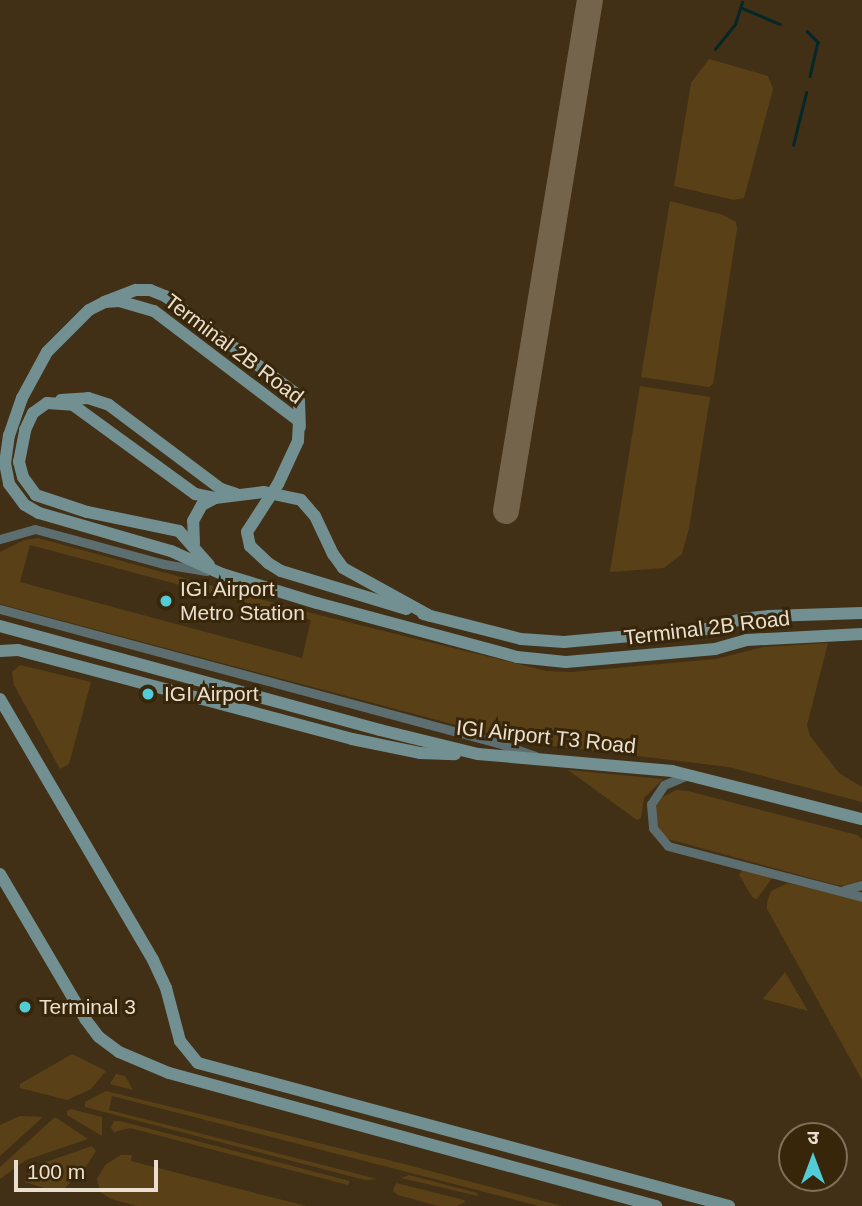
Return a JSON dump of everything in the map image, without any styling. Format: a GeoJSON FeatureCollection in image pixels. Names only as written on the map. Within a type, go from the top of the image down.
{"type":"FeatureCollection","features":[{"type":"Feature","properties":{"kind":"main road"},"geometry":{"type":"LineString","coordinates":[[97,305],[136,290],[150,290],[165,296],[294,392],[299,401],[300,427]]}},
{"type":"Feature","properties":{"kind":"main road","name":"Terminal 2B Road"},"geometry":{"type":"LineString","coordinates":[[862,613],[769,616],[741,619],[707,629],[564,642],[521,639],[351,594],[281,571],[250,546],[247,532],[278,484],[298,441],[300,427],[296,417],[154,311],[119,301],[97,305],[64,332],[47,352],[22,398],[9,435],[5,463],[9,484],[25,505],[39,513],[171,551],[222,573],[317,603],[517,657],[544,661],[592,661],[715,649],[747,640],[862,634]]}},
{"type":"Feature","properties":{"kind":"main road"},"geometry":{"type":"LineString","coordinates":[[222,573],[202,558],[185,535],[173,529],[49,502],[30,490],[20,470],[22,444],[33,413],[47,403],[79,398],[101,401],[222,489],[242,494]]}},
{"type":"Feature","properties":{"kind":"main road"},"geometry":{"type":"LineString","coordinates":[[47,403],[73,405],[186,490],[215,498]]}},
{"type":"Feature","properties":{"kind":"main road"},"geometry":{"type":"LineString","coordinates":[[194,545],[193,520],[202,505],[215,498],[242,494],[281,494],[301,500],[315,516],[332,554],[343,568],[430,616]]}},
{"type":"Feature","properties":{"kind":"main road"},"geometry":{"type":"LineString","coordinates":[[769,616],[770,632],[780,637]]}},
{"type":"Feature","properties":{"kind":"main road","name":"IGI Airport T3 Road"},"geometry":{"type":"LineString","coordinates":[[0,626],[478,754],[636,766],[697,777],[859,819]]}},
{"type":"Feature","properties":{"kind":"main road"},"geometry":{"type":"LineString","coordinates":[[0,651],[18,650],[393,748],[420,753],[478,754]]}},
{"type":"Feature","properties":{"kind":"main road"},"geometry":{"type":"LineString","coordinates":[[0,699],[156,966],[180,1041],[198,1063],[729,1206]]}},
{"type":"Feature","properties":{"kind":"main road"},"geometry":{"type":"LineString","coordinates":[[0,874],[86,1020],[99,1037],[119,1052],[169,1073],[656,1206]]}},
{"type":"Feature","properties":{"kind":"street"},"geometry":{"type":"LineString","coordinates":[[0,539],[35,529],[164,564],[222,573]]}},
{"type":"Feature","properties":{"kind":"street"},"geometry":{"type":"LineString","coordinates":[[0,608],[484,739],[539,757]]}},
{"type":"Feature","properties":{"kind":"street"},"geometry":{"type":"LineString","coordinates":[[697,777],[674,778],[656,793],[650,816],[653,828],[668,846],[862,897]]}},
{"type":"Feature","properties":{"kind":"street"},"geometry":{"type":"LineString","coordinates":[[834,890],[847,891],[862,885]]}},
{"type":"Feature","properties":{"kind":"shaded area"},"geometry":{"type":"Polygon","coordinates":[[[709,59],[768,76],[773,89],[744,198],[734,200],[674,186],[691,83],[709,59]]]}},
{"type":"Feature","properties":{"kind":"shaded area"},"geometry":{"type":"Polygon","coordinates":[[[670,201],[723,215],[736,222],[713,384],[709,387],[641,377],[670,201]]]}},
{"type":"Feature","properties":{"kind":"shaded area"},"geometry":{"type":"Polygon","coordinates":[[[640,386],[710,397],[689,528],[682,554],[664,568],[610,572],[640,386]]]}},
{"type":"Feature","properties":{"kind":"shaded area"},"geometry":{"type":"Polygon","coordinates":[[[38,538],[315,614],[547,671],[571,672],[716,659],[763,647],[828,643],[807,725],[810,736],[839,773],[862,787],[862,802],[729,767],[520,742],[0,604],[0,552],[24,540],[38,538]],[[30,545],[20,582],[302,658],[311,620],[30,545]]]}},
{"type":"Feature","properties":{"kind":"shaded area"},"geometry":{"type":"Polygon","coordinates":[[[20,665],[91,682],[69,764],[60,769],[14,685],[12,672],[20,665]]]}},
{"type":"Feature","properties":{"kind":"shaded area"},"geometry":{"type":"Polygon","coordinates":[[[568,770],[663,779],[644,798],[641,818],[637,820],[568,770]]]}},
{"type":"Feature","properties":{"kind":"shaded area"},"geometry":{"type":"Polygon","coordinates":[[[676,790],[857,835],[862,839],[862,880],[848,886],[836,885],[668,839],[660,833],[654,811],[661,798],[676,790]]]}},
{"type":"Feature","properties":{"kind":"shaded area"},"geometry":{"type":"Polygon","coordinates":[[[742,870],[772,878],[757,899],[753,898],[739,875],[742,870]]]}},
{"type":"Feature","properties":{"kind":"shaded area"},"geometry":{"type":"Polygon","coordinates":[[[788,883],[862,901],[862,1080],[767,909],[771,891],[788,883]]]}},
{"type":"Feature","properties":{"kind":"shaded area"},"geometry":{"type":"Polygon","coordinates":[[[785,972],[808,1011],[763,999],[785,972]]]}},
{"type":"Feature","properties":{"kind":"shaded area"},"geometry":{"type":"Polygon","coordinates":[[[72,1054],[106,1071],[91,1089],[67,1100],[20,1088],[20,1084],[72,1054]]]}},
{"type":"Feature","properties":{"kind":"shaded area"},"geometry":{"type":"Polygon","coordinates":[[[116,1074],[125,1076],[133,1090],[110,1084],[116,1074]]]}},
{"type":"Feature","properties":{"kind":"shaded area"},"geometry":{"type":"Polygon","coordinates":[[[106,1091],[562,1206],[539,1206],[112,1096],[109,1110],[377,1179],[365,1180],[85,1107],[85,1102],[106,1091]]]}},
{"type":"Feature","properties":{"kind":"shaded area"},"geometry":{"type":"Polygon","coordinates":[[[71,1109],[102,1117],[102,1136],[67,1115],[67,1111],[71,1109]]]}},
{"type":"Feature","properties":{"kind":"shaded area"},"geometry":{"type":"Polygon","coordinates":[[[20,1116],[43,1117],[0,1156],[0,1125],[20,1116]]]}},
{"type":"Feature","properties":{"kind":"shaded area"},"geometry":{"type":"Polygon","coordinates":[[[55,1117],[88,1139],[26,1160],[0,1179],[0,1167],[55,1117]]]}},
{"type":"Feature","properties":{"kind":"shaded area"},"geometry":{"type":"Polygon","coordinates":[[[114,1121],[350,1181],[348,1185],[130,1128],[114,1132],[111,1128],[114,1121]]]}},
{"type":"Feature","properties":{"kind":"shaded area"},"geometry":{"type":"Polygon","coordinates":[[[92,1146],[96,1151],[87,1165],[63,1190],[54,1191],[25,1182],[29,1173],[46,1162],[92,1146]]]}},
{"type":"Feature","properties":{"kind":"shaded area"},"geometry":{"type":"Polygon","coordinates":[[[121,1155],[132,1155],[131,1161],[306,1206],[137,1206],[111,1199],[100,1192],[97,1179],[105,1165],[121,1155]]]}},
{"type":"Feature","properties":{"kind":"shaded area"},"geometry":{"type":"Polygon","coordinates":[[[409,1175],[477,1193],[478,1196],[401,1178],[409,1175]]]}},
{"type":"Feature","properties":{"kind":"shaded area"},"geometry":{"type":"Polygon","coordinates":[[[396,1183],[465,1202],[457,1206],[438,1206],[398,1195],[393,1191],[396,1183]]]}},
{"type":"Feature","properties":{"kind":"waterway"},"geometry":{"type":"LineString","coordinates":[[715,49],[735,24],[742,2]]}},
{"type":"Feature","properties":{"kind":"waterway"},"geometry":{"type":"LineString","coordinates":[[742,8],[780,24]]}},
{"type":"Feature","properties":{"kind":"waterway"},"geometry":{"type":"LineString","coordinates":[[807,31],[818,42],[810,76]]}},
{"type":"Feature","properties":{"kind":"waterway"},"geometry":{"type":"LineString","coordinates":[[793,145],[806,93]]}},
{"type":"Feature","properties":{"kind":"taxiway"},"geometry":{"type":"LineString","coordinates":[[506,511],[590,0]]}},
{"type":"Feature","properties":{"kind":"place","name":"IGI Airport Metro Station"},"geometry":{"type":"Point","coordinates":[166,601]}},
{"type":"Feature","properties":{"kind":"place","name":"IGI Airport"},"geometry":{"type":"Point","coordinates":[148,694]}},
{"type":"Feature","properties":{"kind":"place","name":"Terminal 3"},"geometry":{"type":"Point","coordinates":[25,1007]}}]}
